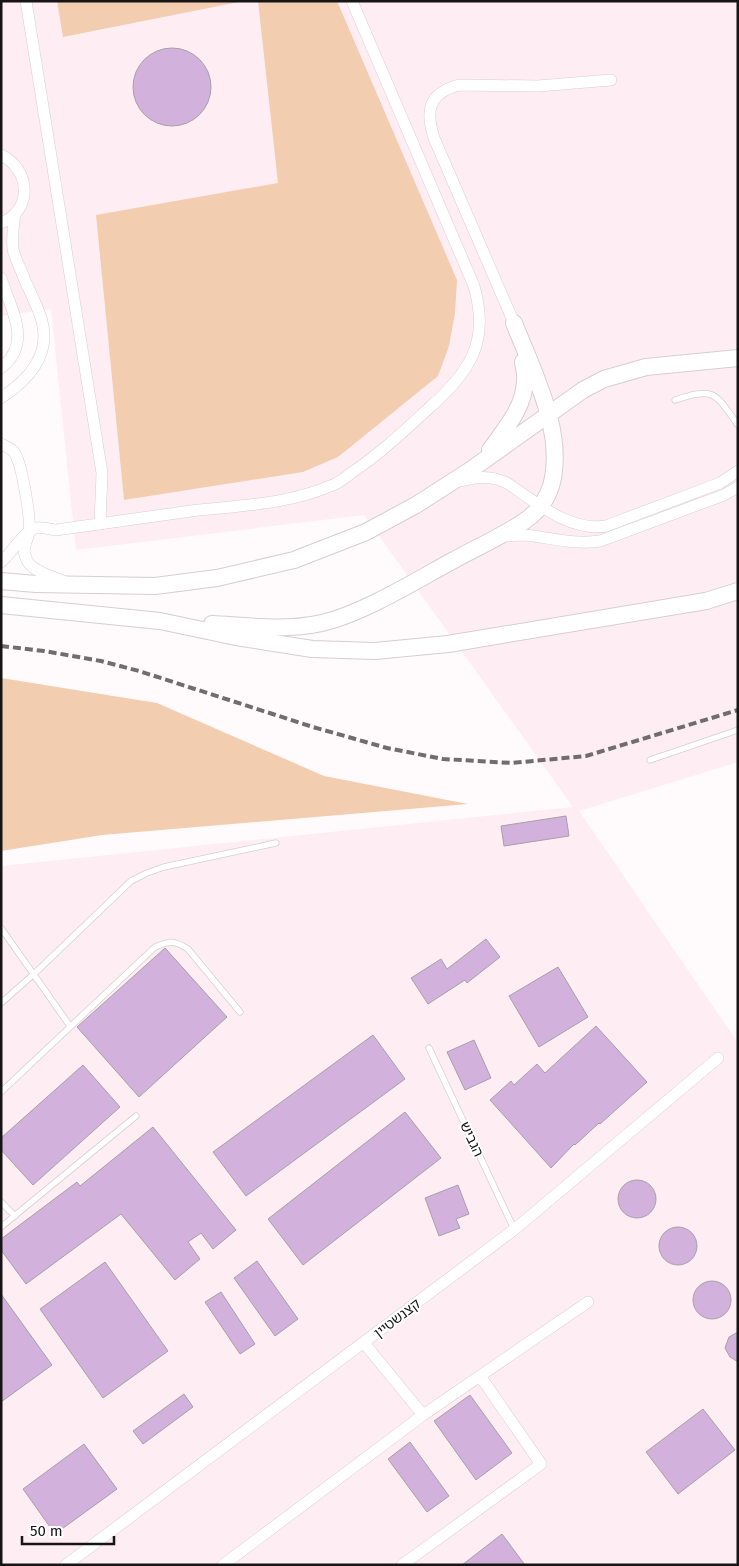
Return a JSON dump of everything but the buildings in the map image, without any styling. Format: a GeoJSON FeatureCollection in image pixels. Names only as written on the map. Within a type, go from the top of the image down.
{"type":"FeatureCollection","features":[{"type":"Feature","properties":{"kind":"street"},"geometry":{"type":"LineString","coordinates":[[26,1],[102,473],[100,524]]}},
{"type":"Feature","properties":{"kind":"street"},"geometry":{"type":"LineString","coordinates":[[1,562],[35,528],[56,530],[192,511],[256,506],[304,495],[337,483],[388,445],[438,400],[468,367],[476,348],[479,331],[480,312],[474,286],[352,1]]}},
{"type":"Feature","properties":{"kind":"street"},"geometry":{"type":"LineString","coordinates":[[1,605],[160,621],[283,628],[322,623],[358,610],[498,536],[531,516],[542,505],[551,485],[555,464],[554,437],[548,414],[514,323],[434,138],[429,117],[431,105],[436,96],[448,88],[460,85],[538,86],[611,80]]}},
{"type":"Feature","properties":{"kind":"street"},"geometry":{"type":"LineString","coordinates":[[1,156],[13,162],[20,171],[24,182],[22,205],[15,214],[1,223]]}},
{"type":"Feature","properties":{"kind":"street"},"geometry":{"type":"LineString","coordinates":[[1,398],[18,386],[34,370],[41,353],[44,335],[42,322],[14,251],[12,231],[15,214]]}},
{"type":"Feature","properties":{"kind":"street"},"geometry":{"type":"LineString","coordinates":[[1,278],[19,334],[17,350],[1,368]]}},
{"type":"Feature","properties":{"kind":"street"},"geometry":{"type":"LineString","coordinates":[[483,460],[516,412],[523,394],[526,380],[514,323]]}},
{"type":"Feature","properties":{"kind":"street"},"geometry":{"type":"LineString","coordinates":[[712,360],[738,354]]}},
{"type":"Feature","properties":{"kind":"street"},"geometry":{"type":"LineString","coordinates":[[1,581],[155,586],[217,578],[261,569],[302,557],[366,532],[416,505],[583,390],[604,379],[646,367],[738,358]]}},
{"type":"Feature","properties":{"kind":"street"},"geometry":{"type":"LineString","coordinates":[[1,444],[14,452],[22,472],[29,532],[24,542],[24,551],[29,564],[68,584]]}},
{"type":"Feature","properties":{"kind":"street"},"geometry":{"type":"LineString","coordinates":[[446,485],[484,476],[498,479],[559,516],[583,526],[595,528],[606,526],[720,483],[738,471]]}},
{"type":"Feature","properties":{"kind":"street"},"geometry":{"type":"LineString","coordinates":[[498,536],[525,535],[587,543],[600,541],[724,495],[738,487]]}},
{"type":"Feature","properties":{"kind":"street"},"geometry":{"type":"LineString","coordinates":[[160,621],[277,644],[328,650],[375,651],[458,642],[706,601],[738,591]]}},
{"type":"Feature","properties":{"kind":"street","name":"קצנשטיין"},"geometry":{"type":"LineString","coordinates":[[66,1565],[364,1344],[514,1229],[718,1058]]}},
{"type":"Feature","properties":{"kind":"street"},"geometry":{"type":"LineString","coordinates":[[223,1565],[423,1415],[588,1302]]}},
{"type":"Feature","properties":{"kind":"street"},"geometry":{"type":"LineString","coordinates":[[364,1344],[423,1415]]}},
{"type":"Feature","properties":{"kind":"street"},"geometry":{"type":"LineString","coordinates":[[402,1565],[541,1464],[480,1376]]}},
{"type":"Feature","properties":{"kind":"lane"},"geometry":{"type":"LineString","coordinates":[[675,400],[698,392],[709,393],[719,398],[738,425]]}},
{"type":"Feature","properties":{"kind":"lane"},"geometry":{"type":"LineString","coordinates":[[650,760],[738,730]]}},
{"type":"Feature","properties":{"kind":"lane"},"geometry":{"type":"LineString","coordinates":[[1,1003],[131,881],[164,867],[276,843]]}},
{"type":"Feature","properties":{"kind":"lane"},"geometry":{"type":"LineString","coordinates":[[1,928],[70,1026]]}},
{"type":"Feature","properties":{"kind":"lane"},"geometry":{"type":"LineString","coordinates":[[1,1092],[155,947],[168,941],[179,943],[188,949],[240,1012]]}},
{"type":"Feature","properties":{"kind":"lane","name":"הגביש"},"geometry":{"type":"LineString","coordinates":[[429,1048],[514,1229]]}},
{"type":"Feature","properties":{"kind":"lane"},"geometry":{"type":"LineString","coordinates":[[1,1227],[136,1116]]}},
{"type":"Feature","properties":{"kind":"lane"},"geometry":{"type":"LineString","coordinates":[[1,1202],[14,1216]]}},
{"type":"Feature","properties":{"kind":"shaded area"},"geometry":{"type":"Polygon","coordinates":[[[1,1],[738,1],[738,762],[579,811],[738,1043],[738,1565],[1,1565],[1,866],[573,807],[364,515],[76,550],[51,309],[1,316],[1,1]]]}},
{"type":"Feature","properties":{"kind":"shaded area"},"geometry":{"type":"Polygon","coordinates":[[[57,1],[244,1],[63,37],[57,1]]]}},
{"type":"Feature","properties":{"kind":"shaded area"},"geometry":{"type":"Polygon","coordinates":[[[258,1],[337,1],[457,280],[455,313],[449,346],[438,376],[338,457],[303,472],[124,500],[96,215],[278,183],[258,1]]]}},
{"type":"Feature","properties":{"kind":"shaded area"},"geometry":{"type":"Polygon","coordinates":[[[1,678],[157,703],[324,776],[468,804],[102,835],[1,851],[1,678]]]}},
{"type":"Feature","properties":{"kind":"railway"},"geometry":{"type":"LineString","coordinates":[[1,646],[101,661],[139,671],[313,727],[387,748],[443,759],[512,763],[586,756],[738,710]]}}]}
